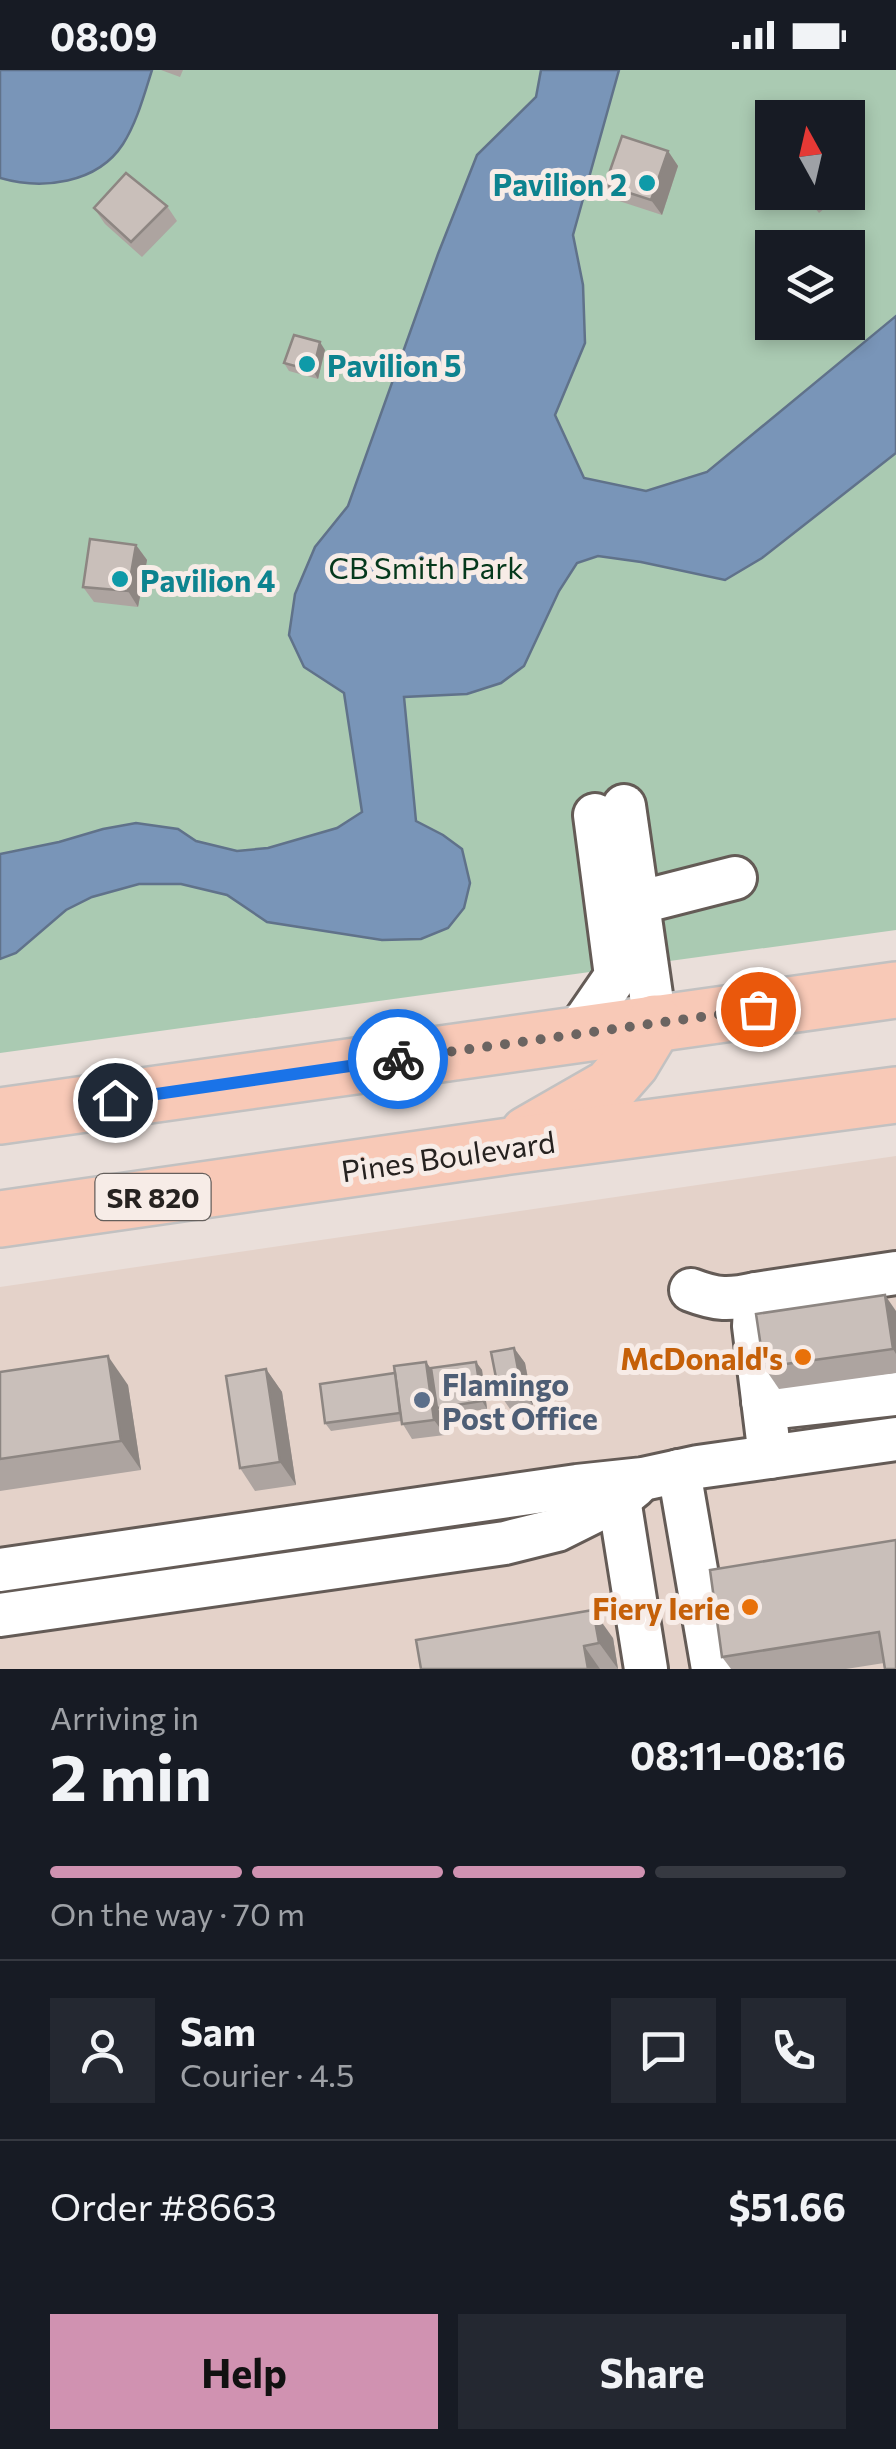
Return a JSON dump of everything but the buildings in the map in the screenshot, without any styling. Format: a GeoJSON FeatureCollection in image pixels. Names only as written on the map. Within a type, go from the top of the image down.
{"type":"FeatureCollection","features":[{"type":"Feature","properties":{"kind":"highway"},"geometry":{"type":"LineString","coordinates":[[0,1116],[896,990]]}},
{"type":"Feature","properties":{"kind":"highway"},"geometry":{"type":"LineString","coordinates":[[503,1147],[610,1086],[631,1063],[655,1023]]}},
{"type":"Feature","properties":{"kind":"highway","name":"Pines Boulevard"},"geometry":{"type":"LineString","coordinates":[[0,1219],[896,1095]]}},
{"type":"Feature","properties":{"kind":"lane"},"geometry":{"type":"LineString","coordinates":[[576,1034],[616,976],[609,811],[637,903],[655,1023]]}},
{"type":"Feature","properties":{"kind":"lane"},"geometry":{"type":"LineString","coordinates":[[637,903],[735,878]]}},
{"type":"Feature","properties":{"kind":"lane"},"geometry":{"type":"LineString","coordinates":[[691,1290],[728,1300],[896,1273]]}},
{"type":"Feature","properties":{"kind":"lane"},"geometry":{"type":"LineString","coordinates":[[756,1294],[754,1326],[770,1457]]}},
{"type":"Feature","properties":{"kind":"lane"},"geometry":{"type":"LineString","coordinates":[[763,1401],[786,1406],[896,1394]]}},
{"type":"Feature","properties":{"kind":"lane"},"geometry":{"type":"LineString","coordinates":[[0,1570],[576,1486],[647,1483],[770,1457],[896,1440]]}},
{"type":"Feature","properties":{"kind":"lane"},"geometry":{"type":"LineString","coordinates":[[0,1615],[505,1542],[557,1530],[647,1483]]}},
{"type":"Feature","properties":{"kind":"lane"},"geometry":{"type":"LineString","coordinates":[[646,1669],[647,1483]]}},
{"type":"Feature","properties":{"kind":"lane"},"geometry":{"type":"LineString","coordinates":[[647,1483],[713,1669]]}},
{"type":"Feature","properties":{"kind":"shaded area"},"geometry":{"type":"Polygon","coordinates":[[[896,1156],[896,1669],[0,1669],[0,1287],[896,1156]]]}},
{"type":"Feature","properties":{"kind":"green space","name":"CB Smith Park"},"geometry":{"type":"Polygon","coordinates":[[[0,70],[896,70],[896,930],[0,1053],[0,70]]]}},
{"type":"Feature","properties":{"kind":"water"},"geometry":{"type":"Polygon","coordinates":[[[0,70],[152,70],[132,127],[112,157],[84,176],[33,183],[0,178],[0,70]]]}},
{"type":"Feature","properties":{"kind":"water"},"geometry":{"type":"Polygon","coordinates":[[[541,70],[619,70],[573,235],[583,285],[585,343],[555,415],[584,478],[646,491],[707,472],[896,316],[896,453],[762,558],[725,580],[598,556],[577,563],[559,591],[524,666],[501,683],[467,694],[404,697],[416,821],[462,849],[470,883],[464,908],[448,928],[421,939],[382,940],[267,922],[227,895],[181,884],[139,884],[92,897],[66,910],[16,953],[0,959],[0,854],[136,823],[178,829],[196,841],[237,851],[268,848],[337,828],[362,812],[344,693],[304,667],[289,635],[295,594],[315,547],[348,506],[477,155],[536,97],[541,70]]]}},
{"type":"Feature","properties":{"kind":"way so far"},"geometry":{"type":"LineString","coordinates":[[398,1059],[758,1009]]}},
{"type":"Feature","properties":{"kind":"place","name":"Pavilion 2"},"geometry":{"type":"Point","coordinates":[647,183]}},
{"type":"Feature","properties":{"kind":"place","name":"Pavilion 5"},"geometry":{"type":"Point","coordinates":[307,364]}},
{"type":"Feature","properties":{"kind":"place","name":"Pavilion 4"},"geometry":{"type":"Point","coordinates":[120,579]}},
{"type":"Feature","properties":{"kind":"place","name":"McDonald's"},"geometry":{"type":"Point","coordinates":[803,1357]}},
{"type":"Feature","properties":{"kind":"place","name":"Flamingo Post Office"},"geometry":{"type":"Point","coordinates":[422,1400]}},
{"type":"Feature","properties":{"kind":"place","name":"Fiery Ierie"},"geometry":{"type":"Point","coordinates":[750,1607]}},
{"type":"Feature","properties":{"kind":"route"},"geometry":{"type":"LineString","coordinates":[[115,1100],[398,1059]]}}]}
